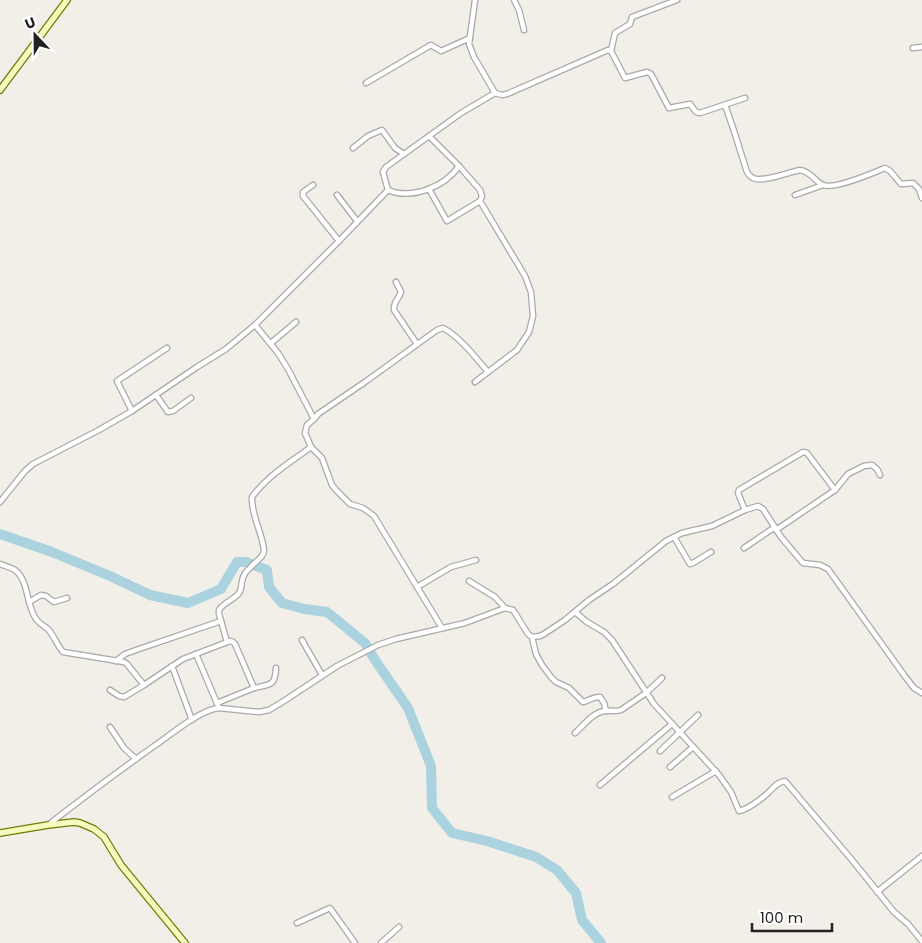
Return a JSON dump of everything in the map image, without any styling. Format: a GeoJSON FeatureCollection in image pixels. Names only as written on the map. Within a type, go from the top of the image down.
{"type":"FeatureCollection","features":[{"type":"Feature","properties":{"kind":"street"},"geometry":{"type":"LineString","coordinates":[[0,90],[67,0]]}},
{"type":"Feature","properties":{"kind":"street"},"geometry":{"type":"LineString","coordinates":[[475,0],[470,49],[495,93],[507,94],[603,51],[611,51]]}},
{"type":"Feature","properties":{"kind":"street"},"geometry":{"type":"LineString","coordinates":[[514,0],[519,10],[524,30]]}},
{"type":"Feature","properties":{"kind":"street"},"geometry":{"type":"LineString","coordinates":[[677,0],[632,17],[630,24],[616,33],[611,51],[625,78],[647,72],[651,74],[669,108],[690,104],[696,112],[700,113],[744,98]]}},
{"type":"Feature","properties":{"kind":"street"},"geometry":{"type":"LineString","coordinates":[[366,83],[431,45],[441,51],[470,38]]}},
{"type":"Feature","properties":{"kind":"street"},"geometry":{"type":"LineString","coordinates":[[913,48],[922,47]]}},
{"type":"Feature","properties":{"kind":"street"},"geometry":{"type":"LineString","coordinates":[[459,166],[454,173],[429,189],[409,194],[396,194],[388,190],[383,172],[404,154],[461,113],[495,93]]}},
{"type":"Feature","properties":{"kind":"street"},"geometry":{"type":"LineString","coordinates":[[725,105],[746,169],[753,178],[758,180],[800,170],[805,171],[823,185],[833,187],[863,178],[885,168],[901,184],[913,184],[919,189],[922,198]]}},
{"type":"Feature","properties":{"kind":"street"},"geometry":{"type":"LineString","coordinates":[[353,148],[368,136],[382,130],[395,148],[404,154]]}},
{"type":"Feature","properties":{"kind":"street"},"geometry":{"type":"LineString","coordinates":[[429,136],[459,166],[480,190],[482,196],[480,201],[448,221],[429,189]]}},
{"type":"Feature","properties":{"kind":"street"},"geometry":{"type":"LineString","coordinates":[[313,185],[303,192],[303,196],[339,241]]}},
{"type":"Feature","properties":{"kind":"street"},"geometry":{"type":"LineString","coordinates":[[795,195],[823,185]]}},
{"type":"Feature","properties":{"kind":"street"},"geometry":{"type":"LineString","coordinates":[[0,502],[33,464],[132,411],[218,355],[255,325],[388,190]]}},
{"type":"Feature","properties":{"kind":"street"},"geometry":{"type":"LineString","coordinates":[[337,194],[357,222]]}},
{"type":"Feature","properties":{"kind":"street"},"geometry":{"type":"LineString","coordinates":[[476,382],[517,350],[529,332],[533,316],[528,281],[480,201]]}},
{"type":"Feature","properties":{"kind":"street"},"geometry":{"type":"LineString","coordinates":[[396,282],[401,292],[394,303],[394,310],[417,344]]}},
{"type":"Feature","properties":{"kind":"street"},"geometry":{"type":"LineString","coordinates":[[271,343],[296,322]]}},
{"type":"Feature","properties":{"kind":"street"},"geometry":{"type":"LineString","coordinates":[[255,325],[271,343],[288,369],[314,419]]}},
{"type":"Feature","properties":{"kind":"street"},"geometry":{"type":"LineString","coordinates":[[442,628],[374,516],[364,508],[350,504],[336,490],[332,485],[322,458],[311,447],[305,433],[307,425],[324,410],[437,330],[443,328],[456,338],[488,372]]}},
{"type":"Feature","properties":{"kind":"street"},"geometry":{"type":"LineString","coordinates":[[132,411],[117,381],[167,348]]}},
{"type":"Feature","properties":{"kind":"street"},"geometry":{"type":"LineString","coordinates":[[156,395],[168,412],[173,411],[192,398]]}},
{"type":"Feature","properties":{"kind":"street"},"geometry":{"type":"LineString","coordinates":[[227,642],[219,610],[241,591],[242,580],[250,567],[264,553],[252,496],[275,474],[311,447]]}},
{"type":"Feature","properties":{"kind":"street"},"geometry":{"type":"LineString","coordinates":[[745,510],[738,493],[739,490],[803,452],[807,453],[835,490]]}},
{"type":"Feature","properties":{"kind":"street"},"geometry":{"type":"LineString","coordinates":[[744,548],[835,490],[845,477],[864,466],[870,464],[875,466],[880,475]]}},
{"type":"Feature","properties":{"kind":"street"},"geometry":{"type":"LineString","coordinates":[[532,637],[544,634],[575,612],[666,541],[682,533],[712,526],[745,510],[760,506],[803,563],[820,564],[828,569],[904,675],[914,688],[922,693]]}},
{"type":"Feature","properties":{"kind":"street"},"geometry":{"type":"LineString","coordinates":[[674,537],[690,564],[711,552]]}},
{"type":"Feature","properties":{"kind":"street"},"geometry":{"type":"LineString","coordinates":[[417,587],[451,567],[476,560]]}},
{"type":"Feature","properties":{"kind":"street"},"geometry":{"type":"LineString","coordinates":[[0,564],[11,568],[20,575],[36,620],[48,630],[62,652],[127,664],[144,685]]}},
{"type":"Feature","properties":{"kind":"street"},"geometry":{"type":"LineString","coordinates":[[469,581],[495,597],[505,608],[513,610],[528,634],[532,637],[536,654],[542,665],[556,682],[569,688],[582,702],[600,697],[606,711]]}},
{"type":"Feature","properties":{"kind":"street"},"geometry":{"type":"LineString","coordinates":[[29,602],[41,595],[54,602],[67,598]]}},
{"type":"Feature","properties":{"kind":"street"},"geometry":{"type":"LineString","coordinates":[[218,705],[259,712],[269,710],[322,675],[362,652],[396,639],[465,623],[505,608]]}},
{"type":"Feature","properties":{"kind":"street"},"geometry":{"type":"LineString","coordinates":[[575,612],[604,632],[612,640],[659,711],[716,771],[731,792],[737,810],[742,811],[757,802],[778,783],[785,781],[894,912],[908,924],[922,941]]}},
{"type":"Feature","properties":{"kind":"street"},"geometry":{"type":"LineString","coordinates":[[116,661],[125,654],[221,621]]}},
{"type":"Feature","properties":{"kind":"street"},"geometry":{"type":"LineString","coordinates":[[302,640],[322,675]]}},
{"type":"Feature","properties":{"kind":"street"},"geometry":{"type":"LineString","coordinates":[[110,690],[124,697],[183,660],[227,642],[235,644],[254,688]]}},
{"type":"Feature","properties":{"kind":"street"},"geometry":{"type":"LineString","coordinates":[[196,654],[218,705]]}},
{"type":"Feature","properties":{"kind":"street"},"geometry":{"type":"LineString","coordinates":[[172,666],[192,720]]}},
{"type":"Feature","properties":{"kind":"street"},"geometry":{"type":"LineString","coordinates":[[48,825],[192,720],[218,705],[274,681],[276,668]]}},
{"type":"Feature","properties":{"kind":"street"},"geometry":{"type":"LineString","coordinates":[[574,733],[595,715],[606,711],[619,711],[646,693],[662,678]]}},
{"type":"Feature","properties":{"kind":"street"},"geometry":{"type":"LineString","coordinates":[[660,750],[698,714]]}},
{"type":"Feature","properties":{"kind":"street"},"geometry":{"type":"LineString","coordinates":[[600,785],[672,724]]}},
{"type":"Feature","properties":{"kind":"street"},"geometry":{"type":"LineString","coordinates":[[110,727],[122,746],[136,759]]}},
{"type":"Feature","properties":{"kind":"street"},"geometry":{"type":"LineString","coordinates":[[670,767],[692,747]]}},
{"type":"Feature","properties":{"kind":"street"},"geometry":{"type":"LineString","coordinates":[[672,797],[716,771]]}},
{"type":"Feature","properties":{"kind":"street"},"geometry":{"type":"LineString","coordinates":[[0,833],[48,825],[80,823],[100,832],[121,865],[185,943]]}},
{"type":"Feature","properties":{"kind":"street"},"geometry":{"type":"LineString","coordinates":[[877,892],[922,856]]}},
{"type":"Feature","properties":{"kind":"street"},"geometry":{"type":"LineString","coordinates":[[297,923],[330,908],[355,943]]}},
{"type":"Feature","properties":{"kind":"street"},"geometry":{"type":"LineString","coordinates":[[380,943],[399,927]]}},
{"type":"Feature","properties":{"kind":"waterway"},"geometry":{"type":"LineString","coordinates":[[0,534],[52,552],[150,595],[188,603],[221,589],[237,562],[246,562],[267,570],[269,587],[282,603],[304,609],[327,612],[365,643],[408,708],[431,766],[432,808],[452,833],[487,841],[536,857],[557,870],[576,893],[582,920],[601,943]]}}]}
